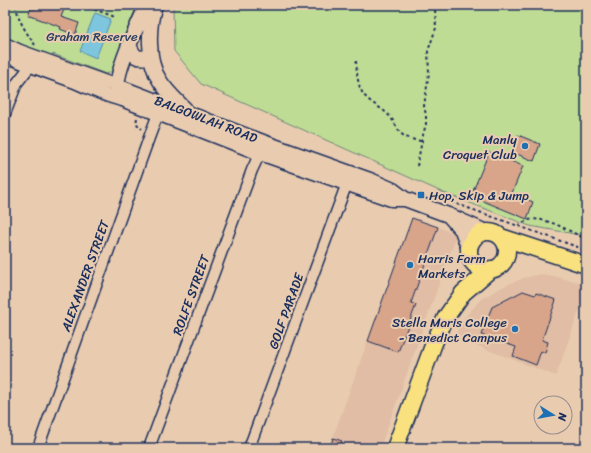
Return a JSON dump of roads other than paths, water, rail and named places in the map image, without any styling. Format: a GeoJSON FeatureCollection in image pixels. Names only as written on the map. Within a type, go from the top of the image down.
{"type":"FeatureCollection","features":[{"type":"Feature","properties":{"kind":"main road"},"geometry":{"type":"LineString","coordinates":[[127,101],[121,95],[117,86],[129,45],[147,5]]}},
{"type":"Feature","properties":{"kind":"main road"},"geometry":{"type":"LineString","coordinates":[[155,5],[151,23],[150,56],[159,80],[171,95],[191,115]]}},
{"type":"Feature","properties":{"kind":"main road"},"geometry":{"type":"LineString","coordinates":[[129,45],[133,54],[138,58],[150,56]]}},
{"type":"Feature","properties":{"kind":"main road","name":"BALGOWLAH ROAD"},"geometry":{"type":"LineString","coordinates":[[117,86],[191,115],[370,180],[393,190],[405,199],[493,234]]}},
{"type":"Feature","properties":{"kind":"main road","name":"BALGOWLAH ROAD"},"geometry":{"type":"LineString","coordinates":[[127,101],[260,153],[391,200],[405,199]]}},
{"type":"Feature","properties":{"kind":"main road","name":"BALGOWLAH ROAD"},"geometry":{"type":"LineString","coordinates":[[448,215],[462,230],[470,255]]}},
{"type":"Feature","properties":{"kind":"main road"},"geometry":{"type":"LineString","coordinates":[[395,448],[434,343],[446,317],[463,293],[497,265],[506,255],[507,248],[505,242],[493,234]]}},
{"type":"Feature","properties":{"kind":"main road"},"geometry":{"type":"LineString","coordinates":[[463,293],[472,242],[476,236],[493,234],[540,251],[586,265]]}},
{"type":"Feature","properties":{"kind":"main road"},"geometry":{"type":"LineString","coordinates":[[470,255],[476,265],[482,268],[497,265],[540,251]]}},
{"type":"Feature","properties":{"kind":"street","name":"BALGOWLAH ROAD"},"geometry":{"type":"LineString","coordinates":[[5,44],[20,51],[117,86]]}},
{"type":"Feature","properties":{"kind":"street","name":"BALGOWLAH ROAD"},"geometry":{"type":"LineString","coordinates":[[5,55],[81,84],[103,95],[127,101]]}},
{"type":"Feature","properties":{"kind":"street"},"geometry":{"type":"LineString","coordinates":[[5,114],[17,83],[31,65]]}},
{"type":"Feature","properties":{"kind":"street","name":"ALEXANDER STREET"},"geometry":{"type":"LineString","coordinates":[[38,448],[158,114]]}},
{"type":"Feature","properties":{"kind":"street","name":"ROLFE STREET"},"geometry":{"type":"LineString","coordinates":[[149,448],[252,170],[260,153]]}},
{"type":"Feature","properties":{"kind":"street","name":"GOLF PARADE"},"geometry":{"type":"LineString","coordinates":[[249,448],[347,183]]}},
{"type":"Feature","properties":{"kind":"water"},"geometry":{"type":"Polygon","coordinates":[[[95,13],[111,19],[96,58],[80,51],[95,13]]]}},
{"type":"Feature","properties":{"kind":"place","name":"Manly Croquet Club"},"geometry":{"type":"Point","coordinates":[525,146]}},
{"type":"Feature","properties":{"kind":"place","name":"Hop, Skip & Jump"},"geometry":{"type":"Point","coordinates":[421,195]}},
{"type":"Feature","properties":{"kind":"place","name":"Harris Farm Markets"},"geometry":{"type":"Point","coordinates":[410,265]}},
{"type":"Feature","properties":{"kind":"place","name":"Stella Maris College - Benedict Campus"},"geometry":{"type":"Point","coordinates":[515,329]}},
{"type":"Feature","properties":{"kind":"park label","name":"Graham Reserve"},"geometry":{"type":"Point","coordinates":[92,36]}}]}
